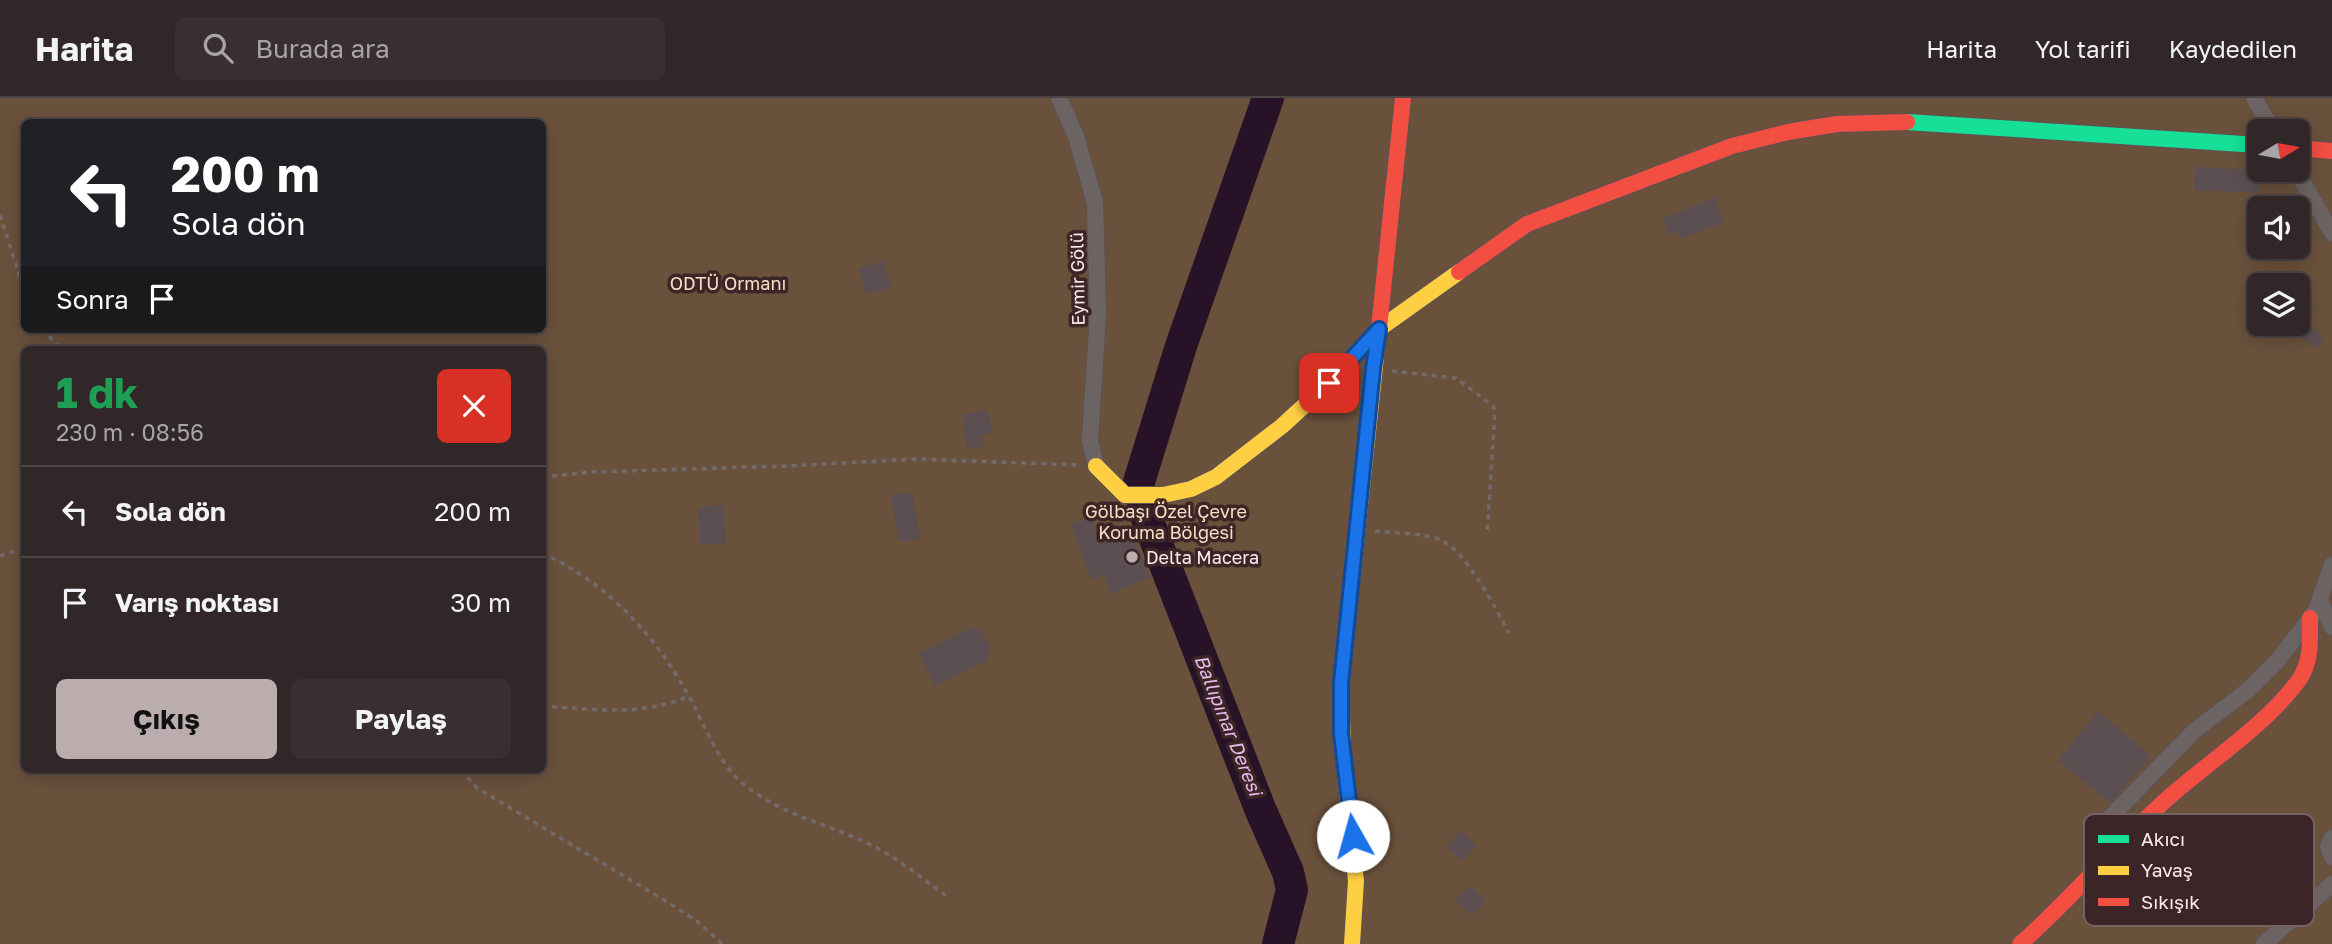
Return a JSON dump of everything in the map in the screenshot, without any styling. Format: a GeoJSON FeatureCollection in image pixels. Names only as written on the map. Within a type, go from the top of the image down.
{"type":"FeatureCollection","features":[{"type":"Feature","properties":{"kind":"street","name":"Eymir Gölü"},"geometry":{"type":"LineString","coordinates":[[1059,98],[1076,136],[1095,204],[1098,314],[1090,440],[1096,466]]}},
{"type":"Feature","properties":{"kind":"street"},"geometry":{"type":"LineString","coordinates":[[1352,944],[1357,893],[1341,733],[1344,632],[1403,98]]}},
{"type":"Feature","properties":{"kind":"street"},"geometry":{"type":"LineString","coordinates":[[2254,98],[2266,119]]}},
{"type":"Feature","properties":{"kind":"street"},"geometry":{"type":"LineString","coordinates":[[1096,466],[1125,495],[1131,496],[1163,495],[1191,489],[1216,477],[1282,426],[1320,392],[1379,329],[1527,224],[1703,156],[1788,132],[1837,124],[1896,121],[2247,144]]}},
{"type":"Feature","properties":{"kind":"street"},"geometry":{"type":"LineString","coordinates":[[2310,149],[2332,151]]}},
{"type":"Feature","properties":{"kind":"street"},"geometry":{"type":"LineString","coordinates":[[2302,182],[2332,233]]}},
{"type":"Feature","properties":{"kind":"street"},"geometry":{"type":"LineString","coordinates":[[2114,814],[2194,731],[2263,676],[2310,618],[2320,601],[2332,565]]}},
{"type":"Feature","properties":{"kind":"street"},"geometry":{"type":"LineString","coordinates":[[2320,601],[2332,627]]}},
{"type":"Feature","properties":{"kind":"street"},"geometry":{"type":"LineString","coordinates":[[2151,814],[2246,735],[2299,680],[2309,663],[2310,618]]}},
{"type":"Feature","properties":{"kind":"street"},"geometry":{"type":"LineString","coordinates":[[2332,838],[2328,846],[2332,857]]}},
{"type":"Feature","properties":{"kind":"street"},"geometry":{"type":"LineString","coordinates":[[2314,900],[2332,884]]}},
{"type":"Feature","properties":{"kind":"street"},"geometry":{"type":"LineString","coordinates":[[2020,944],[2056,914],[2084,885]]}},
{"type":"Feature","properties":{"kind":"street"},"geometry":{"type":"LineString","coordinates":[[2264,944],[2284,926]]}},
{"type":"Feature","properties":{"kind":"path"},"geometry":{"type":"LineString","coordinates":[[0,215],[21,281]]}},
{"type":"Feature","properties":{"kind":"path"},"geometry":{"type":"LineString","coordinates":[[46,333],[58,346]]}},
{"type":"Feature","properties":{"kind":"path"},"geometry":{"type":"LineString","coordinates":[[1373,369],[1455,378],[1493,405],[1495,411],[1487,535]]}},
{"type":"Feature","properties":{"kind":"path"},"geometry":{"type":"LineString","coordinates":[[546,477],[592,472],[786,467],[917,459],[1096,466]]}},
{"type":"Feature","properties":{"kind":"path"},"geometry":{"type":"LineString","coordinates":[[1356,528],[1440,539],[1451,547],[1490,596],[1508,633]]}},
{"type":"Feature","properties":{"kind":"path"},"geometry":{"type":"LineString","coordinates":[[0,556],[21,549]]}},
{"type":"Feature","properties":{"kind":"path"},"geometry":{"type":"LineString","coordinates":[[546,555],[576,570],[624,607],[688,696],[726,764],[738,779],[774,806],[871,845],[949,898]]}},
{"type":"Feature","properties":{"kind":"path"},"geometry":{"type":"LineString","coordinates":[[546,706],[614,711],[645,710],[668,705],[688,696]]}},
{"type":"Feature","properties":{"kind":"path"},"geometry":{"type":"LineString","coordinates":[[464,773],[477,789],[698,921],[722,944]]}},
{"type":"Feature","properties":{"kind":"green space","name":"Gölbaşı Özel Çevre Koruma Bölgesi"},"geometry":{"type":"Polygon","coordinates":[[[0,98],[2332,98],[2332,944],[0,944],[0,98]]]}},
{"type":"Feature","properties":{"kind":"building"},"geometry":{"type":"Polygon","coordinates":[[[2195,167],[2247,169],[2247,182],[2259,182],[2259,193],[2194,190],[2195,167]]]}},
{"type":"Feature","properties":{"kind":"building"},"geometry":{"type":"Polygon","coordinates":[[[1715,197],[1724,222],[1681,239],[1678,232],[1669,235],[1663,219],[1715,197]]]}},
{"type":"Feature","properties":{"kind":"building"},"geometry":{"type":"Polygon","coordinates":[[[883,261],[891,287],[866,295],[858,268],[883,261]]]}},
{"type":"Feature","properties":{"kind":"building"},"geometry":{"type":"Polygon","coordinates":[[[2310,326],[2325,338],[2316,349],[2301,337],[2310,336],[2310,326]]]}},
{"type":"Feature","properties":{"kind":"building"},"geometry":{"type":"Polygon","coordinates":[[[988,410],[992,433],[981,435],[983,446],[967,448],[962,415],[988,410]]]}},
{"type":"Feature","properties":{"kind":"building"},"geometry":{"type":"Polygon","coordinates":[[[912,492],[920,539],[899,542],[891,495],[912,492]]]}},
{"type":"Feature","properties":{"kind":"building"},"geometry":{"type":"Polygon","coordinates":[[[724,505],[726,543],[700,545],[698,507],[724,505]]]}},
{"type":"Feature","properties":{"kind":"building"},"geometry":{"type":"Polygon","coordinates":[[[1090,516],[1099,538],[1129,526],[1150,577],[1111,594],[1104,575],[1091,580],[1071,524],[1090,516]]]}},
{"type":"Feature","properties":{"kind":"building"},"geometry":{"type":"Polygon","coordinates":[[[970,628],[982,631],[991,647],[986,661],[935,686],[919,653],[970,628]]]}},
{"type":"Feature","properties":{"kind":"building"},"geometry":{"type":"Polygon","coordinates":[[[2098,711],[2151,756],[2110,803],[2058,760],[2098,711]]]}},
{"type":"Feature","properties":{"kind":"building"},"geometry":{"type":"Polygon","coordinates":[[[1461,831],[1477,846],[1462,861],[1446,847],[1461,831]]]}},
{"type":"Feature","properties":{"kind":"building"},"geometry":{"type":"Polygon","coordinates":[[[1470,885],[1486,901],[1472,916],[1455,900],[1470,885]]]}},
{"type":"Feature","properties":{"kind":"waterway","name":"Ballıpınar Deresi"},"geometry":{"type":"LineString","coordinates":[[1139,482],[1181,346],[1268,98]]}},
{"type":"Feature","properties":{"kind":"waterway","name":"Ballıpınar Deresi"},"geometry":{"type":"LineString","coordinates":[[1143,508],[1261,811],[1288,872],[1292,890],[1278,944]]}},
{"type":"Feature","properties":{"kind":"traffic: fast"},"geometry":{"type":"LineString","coordinates":[[1907,122],[2247,144]]}},
{"type":"Feature","properties":{"kind":"traffic: slow"},"geometry":{"type":"LineString","coordinates":[[1096,466],[1125,495],[1163,495],[1191,489],[1216,477],[1282,426],[1329,383],[1379,329],[1459,272]]}},
{"type":"Feature","properties":{"kind":"traffic: slow"},"geometry":{"type":"LineString","coordinates":[[1352,944],[1356,881],[1343,753],[1341,683],[1376,357]]}},
{"type":"Feature","properties":{"kind":"traffic: jam"},"geometry":{"type":"LineString","coordinates":[[1376,357],[1403,98]]}},
{"type":"Feature","properties":{"kind":"traffic: jam"},"geometry":{"type":"LineString","coordinates":[[1459,272],[1527,224],[1732,146],[1788,132],[1837,124],[1907,122]]}},
{"type":"Feature","properties":{"kind":"traffic: jam"},"geometry":{"type":"LineString","coordinates":[[2310,149],[2332,151]]}},
{"type":"Feature","properties":{"kind":"traffic: jam"},"geometry":{"type":"LineString","coordinates":[[2151,814],[2254,728],[2299,680],[2309,650],[2310,618]]}},
{"type":"Feature","properties":{"kind":"traffic: jam"},"geometry":{"type":"LineString","coordinates":[[2020,944],[2084,882]]}},
{"type":"Feature","properties":{"kind":"place","name":"Delta Macera"},"geometry":{"type":"Point","coordinates":[1132,557]}},
{"type":"Feature","properties":{"kind":"route"},"geometry":{"type":"LineString","coordinates":[[1329,383],[1379,329],[1344,632],[1341,683],[1341,733],[1353,836]]}},
{"type":"Feature","properties":{"kind":"park label","name":"ODTÜ Ormanı"},"geometry":{"type":"Point","coordinates":[728,283]}}]}
